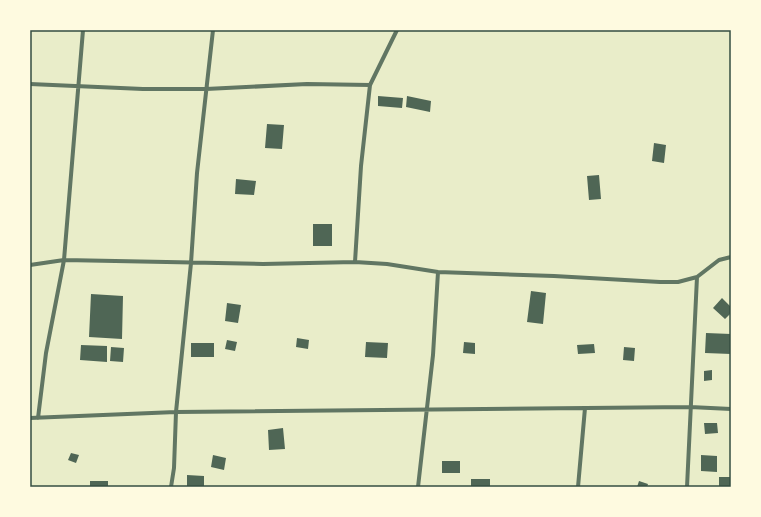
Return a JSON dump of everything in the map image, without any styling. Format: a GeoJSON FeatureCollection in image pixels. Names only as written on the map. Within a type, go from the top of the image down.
{"type":"FeatureCollection","features":[{"type":"Feature","properties":{"kind":"street"},"geometry":{"type":"LineString","coordinates":[[38,418],[46,353],[64,260],[84,30]]}},
{"type":"Feature","properties":{"kind":"street"},"geometry":{"type":"LineString","coordinates":[[171,487],[174,468],[176,412],[191,263],[197,173],[214,30]]}},
{"type":"Feature","properties":{"kind":"street"},"geometry":{"type":"LineString","coordinates":[[355,262],[361,166],[370,85],[397,30]]}},
{"type":"Feature","properties":{"kind":"street"},"geometry":{"type":"LineString","coordinates":[[30,84],[78,87],[206,89],[307,84],[370,85]]}},
{"type":"Feature","properties":{"kind":"street"},"geometry":{"type":"LineString","coordinates":[[30,265],[64,260],[263,264],[355,262],[387,264],[438,272],[678,282],[697,277],[719,260],[731,257]]}},
{"type":"Feature","properties":{"kind":"street"},"geometry":{"type":"LineString","coordinates":[[418,487],[427,410],[438,272]]}},
{"type":"Feature","properties":{"kind":"street"},"geometry":{"type":"LineString","coordinates":[[687,487],[697,277]]}},
{"type":"Feature","properties":{"kind":"street"},"geometry":{"type":"LineString","coordinates":[[30,418],[176,412],[690,407],[731,409]]}},
{"type":"Feature","properties":{"kind":"street"},"geometry":{"type":"LineString","coordinates":[[578,487],[585,408]]}},
{"type":"Feature","properties":{"kind":"building"},"geometry":{"type":"Polygon","coordinates":[[[378,96],[403,98],[402,108],[378,106],[378,96]]]}},
{"type":"Feature","properties":{"kind":"building"},"geometry":{"type":"Polygon","coordinates":[[[407,96],[431,101],[430,112],[406,107],[407,96]]]}},
{"type":"Feature","properties":{"kind":"building"},"geometry":{"type":"Polygon","coordinates":[[[267,124],[284,125],[282,149],[265,148],[267,124]]]}},
{"type":"Feature","properties":{"kind":"building"},"geometry":{"type":"Polygon","coordinates":[[[654,143],[666,145],[664,163],[652,161],[654,143]]]}},
{"type":"Feature","properties":{"kind":"building"},"geometry":{"type":"Polygon","coordinates":[[[599,175],[601,199],[589,200],[587,176],[599,175]]]}},
{"type":"Feature","properties":{"kind":"building"},"geometry":{"type":"Polygon","coordinates":[[[236,179],[256,181],[254,195],[235,194],[236,179]]]}},
{"type":"Feature","properties":{"kind":"building"},"geometry":{"type":"Polygon","coordinates":[[[313,224],[332,224],[332,246],[313,246],[313,224]]]}},
{"type":"Feature","properties":{"kind":"building"},"geometry":{"type":"Polygon","coordinates":[[[531,291],[546,293],[543,324],[527,322],[531,291]]]}},
{"type":"Feature","properties":{"kind":"building"},"geometry":{"type":"Polygon","coordinates":[[[91,294],[123,296],[122,339],[89,337],[91,294]]]}},
{"type":"Feature","properties":{"kind":"building"},"geometry":{"type":"Polygon","coordinates":[[[722,298],[731,307],[731,313],[725,319],[713,308],[722,298]]]}},
{"type":"Feature","properties":{"kind":"building"},"geometry":{"type":"Polygon","coordinates":[[[227,303],[241,305],[238,323],[225,321],[227,303]]]}},
{"type":"Feature","properties":{"kind":"building"},"geometry":{"type":"Polygon","coordinates":[[[706,333],[731,334],[731,354],[705,353],[706,333]]]}},
{"type":"Feature","properties":{"kind":"building"},"geometry":{"type":"Polygon","coordinates":[[[297,338],[309,340],[308,349],[296,347],[297,338]]]}},
{"type":"Feature","properties":{"kind":"building"},"geometry":{"type":"Polygon","coordinates":[[[227,340],[237,342],[235,351],[225,349],[227,340]]]}},
{"type":"Feature","properties":{"kind":"building"},"geometry":{"type":"Polygon","coordinates":[[[366,342],[388,343],[387,358],[365,357],[366,342]]]}},
{"type":"Feature","properties":{"kind":"building"},"geometry":{"type":"Polygon","coordinates":[[[464,342],[475,343],[475,354],[463,353],[464,342]]]}},
{"type":"Feature","properties":{"kind":"building"},"geometry":{"type":"Polygon","coordinates":[[[191,343],[214,343],[214,357],[191,357],[191,343]]]}},
{"type":"Feature","properties":{"kind":"building"},"geometry":{"type":"Polygon","coordinates":[[[594,344],[595,353],[578,354],[577,345],[594,344]]]}},
{"type":"Feature","properties":{"kind":"building"},"geometry":{"type":"Polygon","coordinates":[[[81,345],[107,346],[107,362],[80,360],[81,345]]]}},
{"type":"Feature","properties":{"kind":"building"},"geometry":{"type":"Polygon","coordinates":[[[111,347],[124,348],[123,362],[110,361],[111,347]]]}},
{"type":"Feature","properties":{"kind":"building"},"geometry":{"type":"Polygon","coordinates":[[[624,347],[635,348],[634,361],[623,360],[624,347]]]}},
{"type":"Feature","properties":{"kind":"building"},"geometry":{"type":"Polygon","coordinates":[[[712,370],[712,380],[704,381],[704,371],[712,370]]]}},
{"type":"Feature","properties":{"kind":"building"},"geometry":{"type":"Polygon","coordinates":[[[704,423],[717,423],[718,433],[705,434],[704,423]]]}},
{"type":"Feature","properties":{"kind":"building"},"geometry":{"type":"Polygon","coordinates":[[[283,428],[285,449],[269,450],[268,430],[283,428]]]}},
{"type":"Feature","properties":{"kind":"building"},"geometry":{"type":"Polygon","coordinates":[[[71,453],[79,455],[76,463],[68,460],[71,453]]]}},
{"type":"Feature","properties":{"kind":"building"},"geometry":{"type":"Polygon","coordinates":[[[213,455],[226,458],[224,470],[211,467],[213,455]]]}},
{"type":"Feature","properties":{"kind":"building"},"geometry":{"type":"Polygon","coordinates":[[[701,455],[717,456],[717,472],[701,471],[701,455]]]}},
{"type":"Feature","properties":{"kind":"building"},"geometry":{"type":"Polygon","coordinates":[[[442,461],[460,461],[460,473],[442,473],[442,461]]]}},
{"type":"Feature","properties":{"kind":"building"},"geometry":{"type":"Polygon","coordinates":[[[187,475],[204,476],[204,487],[187,486],[187,475]]]}},
{"type":"Feature","properties":{"kind":"building"},"geometry":{"type":"Polygon","coordinates":[[[719,477],[731,477],[731,487],[719,487],[719,477]]]}},
{"type":"Feature","properties":{"kind":"building"},"geometry":{"type":"Polygon","coordinates":[[[471,479],[490,479],[490,487],[471,487],[471,479]]]}},
{"type":"Feature","properties":{"kind":"building"},"geometry":{"type":"Polygon","coordinates":[[[90,481],[108,481],[108,487],[90,487],[90,481]]]}},
{"type":"Feature","properties":{"kind":"building"},"geometry":{"type":"Polygon","coordinates":[[[639,481],[648,484],[647,487],[637,487],[639,481]]]}}]}
